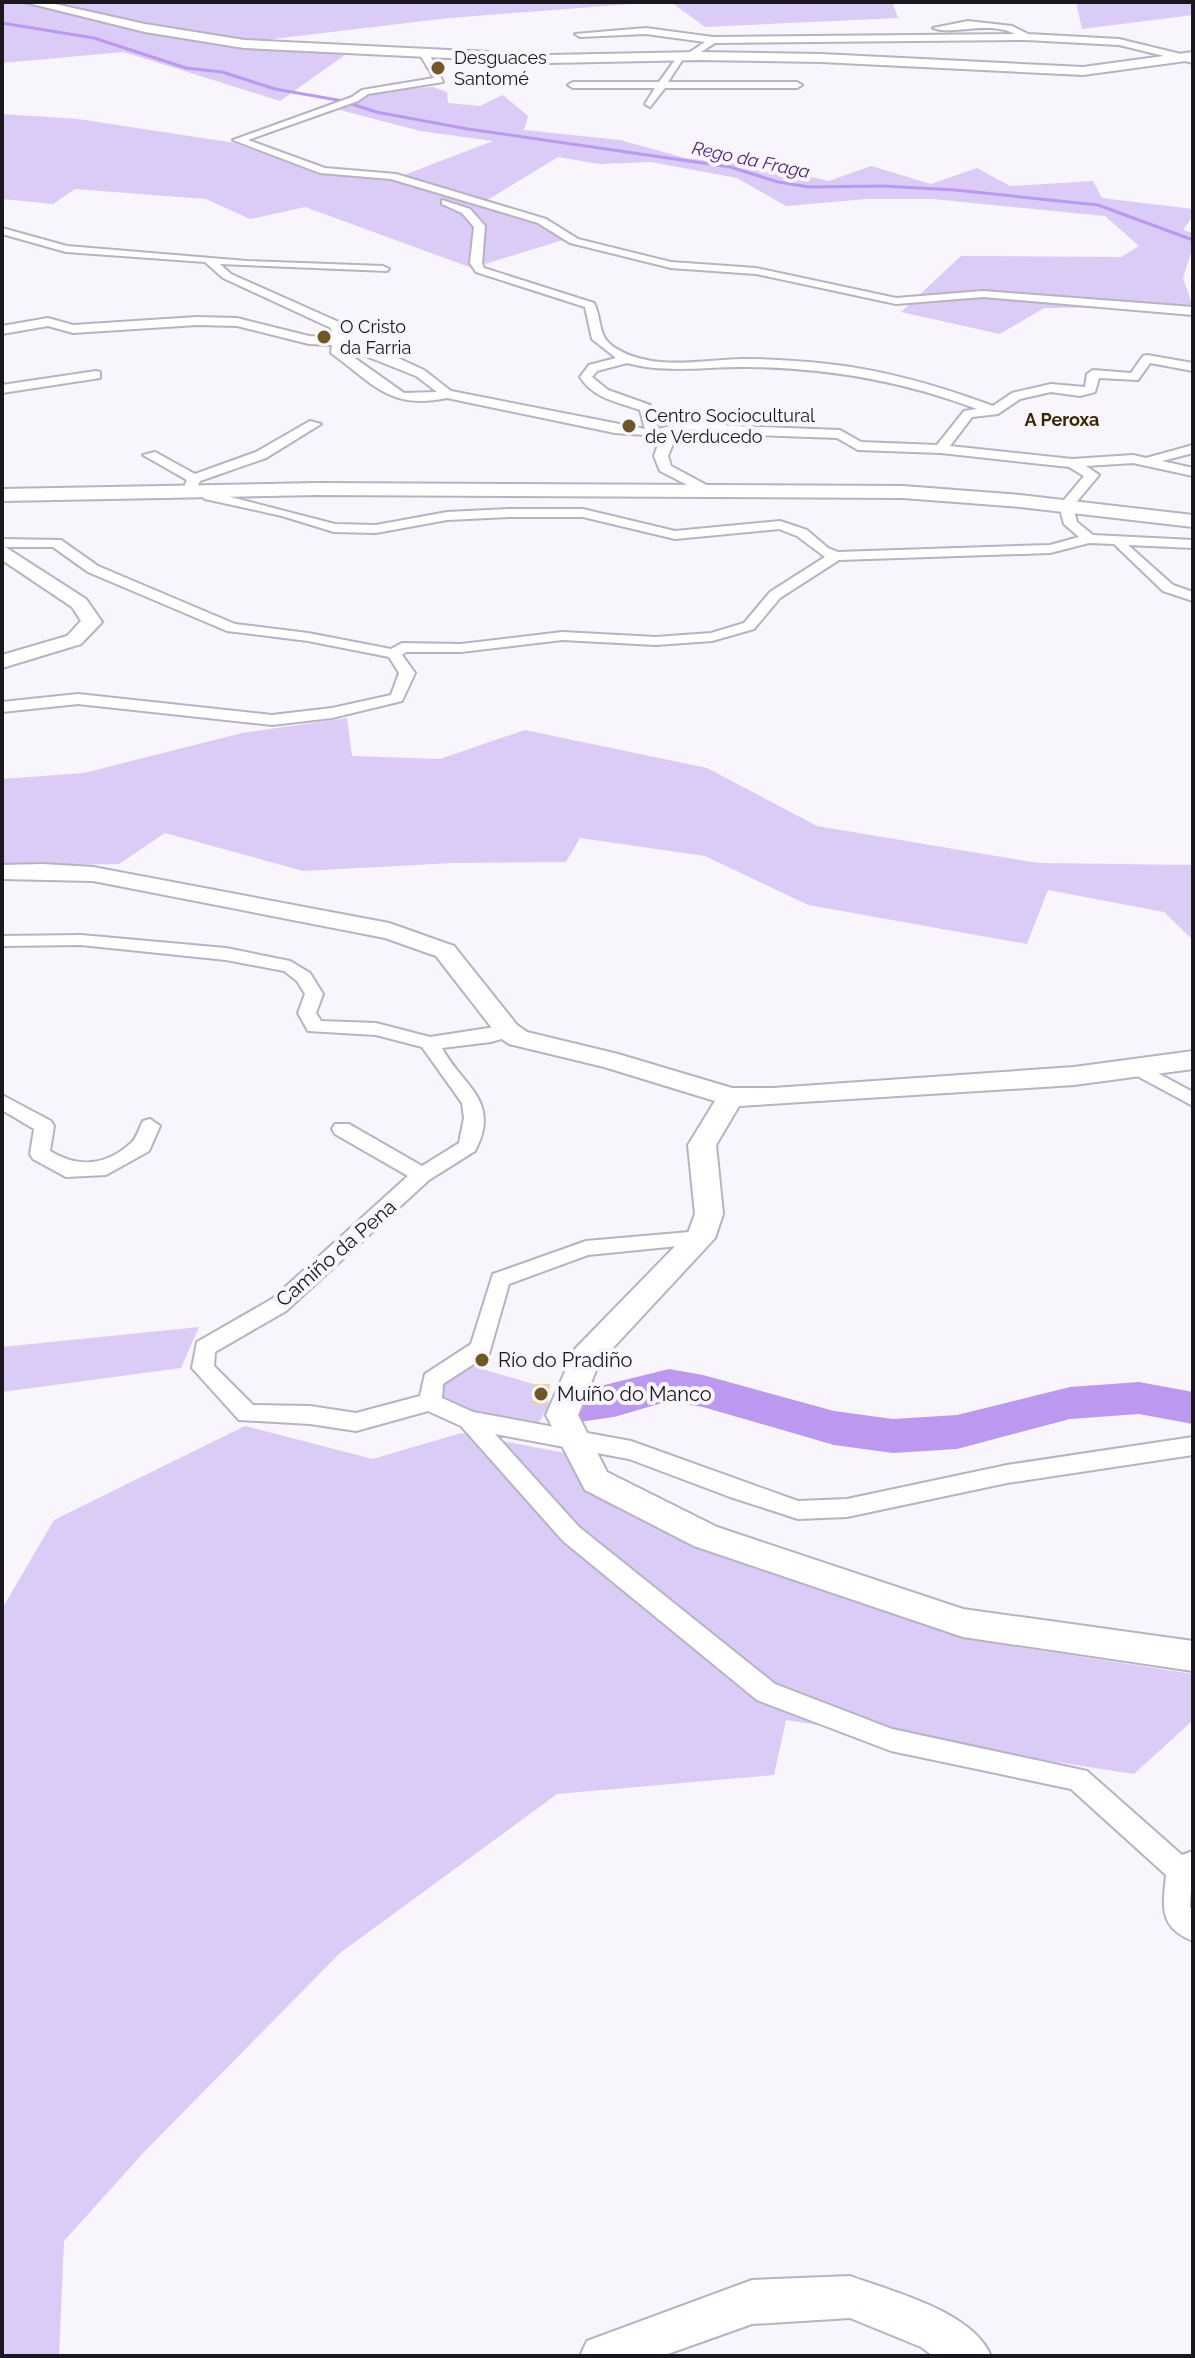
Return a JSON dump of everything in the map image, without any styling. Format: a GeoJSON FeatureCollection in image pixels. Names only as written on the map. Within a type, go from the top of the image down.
{"type":"FeatureCollection","features":[{"type":"Feature","properties":{"kind":"street"},"geometry":{"type":"LineString","coordinates":[[30,2],[145,28],[244,44],[424,53],[549,59],[681,56],[821,58],[1083,71],[1192,60]]}},
{"type":"Feature","properties":{"kind":"street"},"geometry":{"type":"LineString","coordinates":[[868,37],[869,29],[883,26],[919,31],[968,24],[1012,29],[1026,37]]}},
{"type":"Feature","properties":{"kind":"street"},"geometry":{"type":"LineString","coordinates":[[580,34],[646,31],[713,40],[1026,37],[1119,42],[1192,60]]}},
{"type":"Feature","properties":{"kind":"street"},"geometry":{"type":"LineString","coordinates":[[674,35],[681,56]]}},
{"type":"Feature","properties":{"kind":"street"},"geometry":{"type":"LineString","coordinates":[[650,104],[681,56],[713,40]]}},
{"type":"Feature","properties":{"kind":"street"},"geometry":{"type":"LineString","coordinates":[[424,53],[440,80],[365,92],[355,99],[238,140],[324,171],[392,176],[542,221],[574,241],[671,265],[756,271],[896,301],[983,294],[1193,311]]}},
{"type":"Feature","properties":{"kind":"street"},"geometry":{"type":"LineString","coordinates":[[573,85],[797,85]]}},
{"type":"Feature","properties":{"kind":"street"},"geometry":{"type":"LineString","coordinates":[[392,176],[466,211],[480,226],[476,263],[480,270],[590,305],[593,328],[599,342],[627,359],[659,366],[763,363],[854,369],[927,385],[994,411]]}},
{"type":"Feature","properties":{"kind":"street"},"geometry":{"type":"LineString","coordinates":[[2,231],[66,249],[247,264],[383,269]]}},
{"type":"Feature","properties":{"kind":"street"},"geometry":{"type":"LineString","coordinates":[[208,259],[227,276],[337,326],[340,342],[335,350],[347,360],[360,365],[374,381],[402,398],[424,399],[447,394]]}},
{"type":"Feature","properties":{"kind":"street"},"geometry":{"type":"LineString","coordinates":[[2,330],[48,322],[73,329],[197,321],[237,322],[293,337],[340,342],[383,356],[420,373],[447,394],[509,409],[660,433],[692,425],[840,434],[858,446],[941,449],[1072,463],[1143,462],[1193,472]]}},
{"type":"Feature","properties":{"kind":"street"},"geometry":{"type":"LineString","coordinates":[[627,359],[593,368],[586,377],[589,385],[646,408],[668,441],[661,456],[665,468],[709,492]]}},
{"type":"Feature","properties":{"kind":"street"},"geometry":{"type":"LineString","coordinates":[[941,449],[968,414],[994,411],[1016,396],[1051,388],[1080,392],[1091,389],[1093,374],[1134,377],[1147,359],[1193,367]]}},
{"type":"Feature","properties":{"kind":"street"},"geometry":{"type":"LineString","coordinates":[[2,389],[96,375]]}},
{"type":"Feature","properties":{"kind":"street"},"geometry":{"type":"LineString","coordinates":[[195,487],[315,424]]}},
{"type":"Feature","properties":{"kind":"street"},"geometry":{"type":"LineString","coordinates":[[1143,462],[1193,449]]}},
{"type":"Feature","properties":{"kind":"street"},"geometry":{"type":"LineString","coordinates":[[150,455],[210,496],[286,513],[334,528],[376,529],[447,516],[583,513],[675,535],[780,525],[802,533],[823,551],[836,556],[1050,549],[1089,539],[1193,544]]}},
{"type":"Feature","properties":{"kind":"street"},"geometry":{"type":"LineString","coordinates":[[1066,506],[1092,475],[1072,463]]}},
{"type":"Feature","properties":{"kind":"street"},"geometry":{"type":"LineString","coordinates":[[2,495],[195,487],[903,492],[1193,521]]}},
{"type":"Feature","properties":{"kind":"street"},"geometry":{"type":"LineString","coordinates":[[1066,506],[1071,524],[1089,539]]}},
{"type":"Feature","properties":{"kind":"street"},"geometry":{"type":"LineString","coordinates":[[1120,542],[1168,588],[1193,597]]}},
{"type":"Feature","properties":{"kind":"street"},"geometry":{"type":"LineString","coordinates":[[2,543],[56,543],[93,569],[232,628],[308,637],[394,654],[407,673],[397,698],[332,713],[272,720],[78,699],[2,707]]}},
{"type":"Feature","properties":{"kind":"street"},"geometry":{"type":"LineString","coordinates":[[2,551],[79,603],[92,622],[74,640],[2,662]]}},
{"type":"Feature","properties":{"kind":"street"},"geometry":{"type":"LineString","coordinates":[[394,654],[402,647],[461,648],[562,636],[656,641],[712,637],[749,626],[775,595],[836,556]]}},
{"type":"Feature","properties":{"kind":"street"},"geometry":{"type":"LineString","coordinates":[[2,872],[93,874],[358,924],[423,941],[445,951],[508,1031],[540,1045],[609,1060],[731,1097],[1074,1076],[1193,1060]]}},
{"type":"Feature","properties":{"kind":"street"},"geometry":{"type":"LineString","coordinates":[[2,941],[81,940],[226,954],[290,967],[304,977],[314,994],[307,1013],[315,1027],[376,1029],[430,1043],[508,1031]]}},
{"type":"Feature","properties":{"kind":"street","name":"Camiño da Pena"},"geometry":{"type":"LineString","coordinates":[[430,1043],[435,1058],[468,1091],[474,1114],[468,1146],[422,1175],[279,1305],[205,1348],[203,1368],[247,1414],[310,1415],[356,1422],[430,1402]]}},
{"type":"Feature","properties":{"kind":"street"},"geometry":{"type":"LineString","coordinates":[[1135,1067],[1193,1100]]}},
{"type":"Feature","properties":{"kind":"street"},"geometry":{"type":"LineString","coordinates":[[731,1097],[702,1145],[709,1214],[701,1238],[586,1357],[562,1415],[596,1481],[706,1537],[963,1623],[1193,1656]]}},
{"type":"Feature","properties":{"kind":"street"},"geometry":{"type":"LineString","coordinates":[[2,1101],[44,1126],[40,1154],[66,1170],[106,1168],[142,1146],[150,1126]]}},
{"type":"Feature","properties":{"kind":"street"},"geometry":{"type":"LineString","coordinates":[[342,1129],[422,1175]]}},
{"type":"Feature","properties":{"kind":"street"},"geometry":{"type":"LineString","coordinates":[[701,1238],[586,1248],[500,1279],[481,1348],[433,1380],[430,1402],[469,1420],[631,1450],[738,1491],[798,1510],[847,1508],[1007,1474],[1193,1446]]}},
{"type":"Feature","properties":{"kind":"street"},"geometry":{"type":"LineString","coordinates":[[469,1420],[571,1534],[766,1692],[891,1740],[1078,1779],[1186,1866],[1176,1912],[1193,1928]]}},
{"type":"Feature","properties":{"kind":"street"},"geometry":{"type":"LineString","coordinates":[[602,2356],[752,2302],[850,2297],[936,2331],[969,2356]]}},
{"type":"Feature","properties":{"kind":"shaded area"},"geometry":{"type":"Polygon","coordinates":[[[2,2],[657,2],[449,18],[222,45],[349,52],[280,101],[124,52],[2,63],[2,2]]]}},
{"type":"Feature","properties":{"kind":"shaded area"},"geometry":{"type":"Polygon","coordinates":[[[671,2],[910,2],[893,4],[898,18],[705,27],[671,2]]]}},
{"type":"Feature","properties":{"kind":"shaded area"},"geometry":{"type":"Polygon","coordinates":[[[1076,2],[1193,2],[1193,15],[1082,29],[1076,2]]]}},
{"type":"Feature","properties":{"kind":"shaded area"},"geometry":{"type":"Polygon","coordinates":[[[433,87],[447,92],[448,103],[480,106],[503,95],[528,116],[524,130],[620,140],[685,158],[763,166],[829,181],[871,166],[931,184],[977,168],[1010,186],[1093,181],[1102,198],[1193,209],[1193,216],[1183,230],[1193,233],[1193,246],[1183,278],[1193,307],[1044,308],[1000,334],[901,312],[961,256],[1121,257],[1139,246],[1105,216],[933,199],[867,199],[786,206],[737,178],[651,162],[599,164],[558,157],[479,205],[538,225],[563,240],[472,268],[305,207],[250,219],[206,199],[75,189],[53,204],[2,199],[2,114],[78,119],[235,143],[321,174],[391,180],[493,141],[420,131],[336,109],[385,90],[433,87]]]}},
{"type":"Feature","properties":{"kind":"shaded area"},"geometry":{"type":"Polygon","coordinates":[[[347,718],[352,756],[440,759],[525,730],[707,768],[817,826],[1038,863],[1193,865],[1193,940],[1164,912],[1048,890],[1027,944],[808,905],[705,856],[580,838],[566,862],[453,863],[303,871],[165,833],[119,864],[2,866],[2,779],[84,773],[242,733],[347,718]]]}},
{"type":"Feature","properties":{"kind":"shaded area"},"geometry":{"type":"Polygon","coordinates":[[[199,1327],[181,1368],[2,1392],[2,1347],[199,1327]]]}},
{"type":"Feature","properties":{"kind":"shaded area"},"geometry":{"type":"Polygon","coordinates":[[[469,1365],[533,1384],[533,1404],[550,1404],[536,1427],[454,1407],[442,1401],[441,1386],[455,1369],[469,1365]]]}},
{"type":"Feature","properties":{"kind":"shaded area"},"geometry":{"type":"Polygon","coordinates":[[[245,1426],[373,1459],[461,1433],[565,1453],[693,1541],[960,1638],[1193,1674],[1193,1720],[1134,1774],[786,1720],[774,1775],[557,1794],[340,1953],[145,2151],[64,2241],[59,2356],[2,2356],[2,1609],[54,1520],[245,1426]]]}},
{"type":"Feature","properties":{"kind":"building","name":"Muíño do Manco"},"geometry":{"type":"Polygon","coordinates":[[[533,1384],[550,1384],[548,1404],[533,1404],[533,1384]]]}},
{"type":"Feature","properties":{"kind":"waterway","name":"Rego da Fraga"},"geometry":{"type":"LineString","coordinates":[[2,23],[94,38],[186,68],[222,72],[275,89],[343,101]]}},
{"type":"Feature","properties":{"kind":"waterway","name":"Rego da Fraga"},"geometry":{"type":"LineString","coordinates":[[349,103],[376,112],[468,129],[730,167],[778,182],[809,187],[883,186],[955,190],[1098,205],[1193,240]]}},
{"type":"Feature","properties":{"kind":"waterway"},"geometry":{"type":"LineString","coordinates":[[579,1406],[614,1401],[669,1385],[703,1391],[834,1428],[893,1436],[957,1432],[1070,1403],[1139,1398],[1193,1408]]}},
{"type":"Feature","properties":{"kind":"place","name":"Desguaces Santomé"},"geometry":{"type":"Point","coordinates":[438,68]}},
{"type":"Feature","properties":{"kind":"place","name":"O Cristo da Farria"},"geometry":{"type":"Point","coordinates":[324,337]}},
{"type":"Feature","properties":{"kind":"place","name":"Centro Sociocultural de Verducedo"},"geometry":{"type":"Point","coordinates":[629,426]}},
{"type":"Feature","properties":{"kind":"place","name":"Río do Pradiño"},"geometry":{"type":"Point","coordinates":[482,1360]}},
{"type":"Feature","properties":{"kind":"place","name":"Muíño do Manco"},"geometry":{"type":"Point","coordinates":[541,1394]}},
{"type":"Feature","properties":{"kind":"district","name":"A Peroxa"},"geometry":{"type":"Point","coordinates":[1062,420]}}]}
